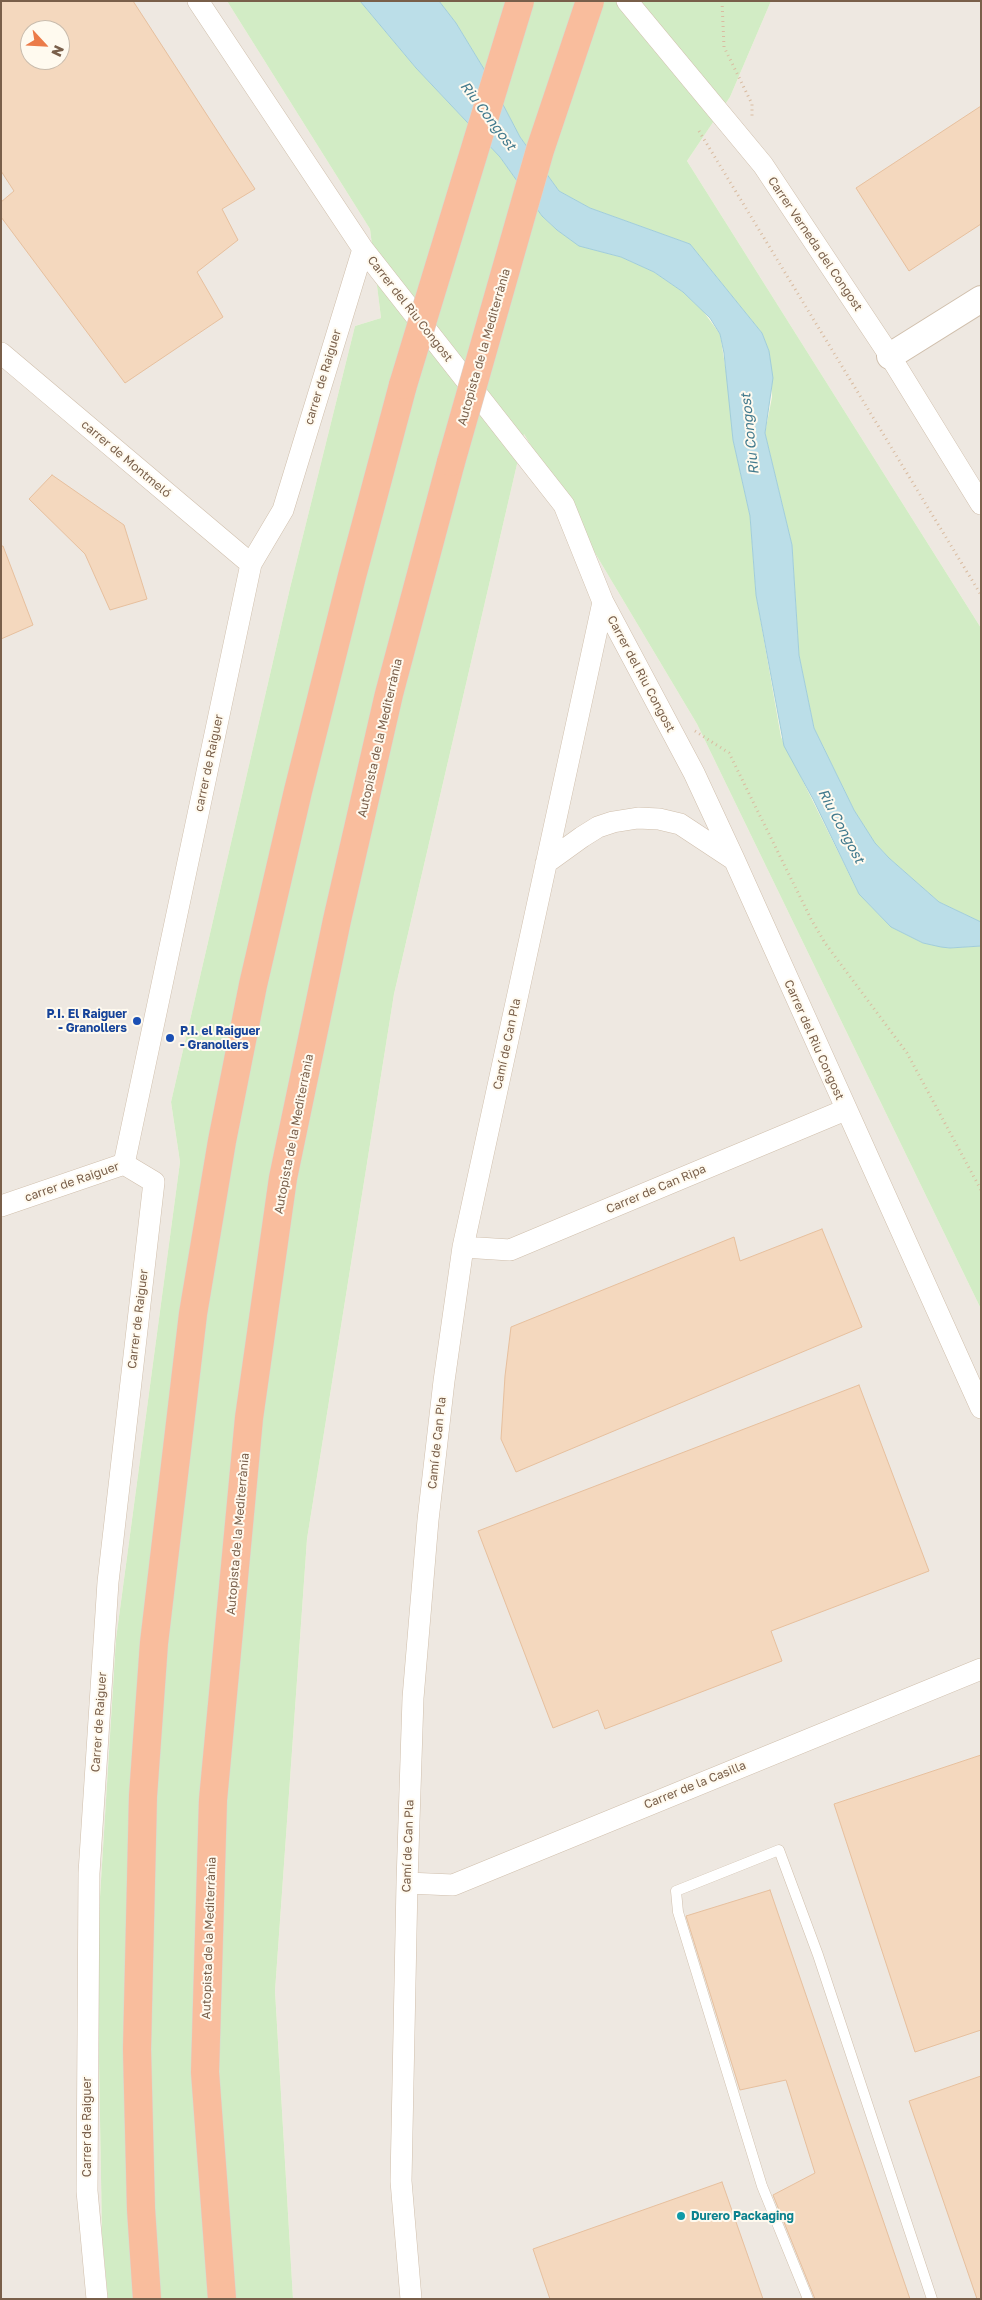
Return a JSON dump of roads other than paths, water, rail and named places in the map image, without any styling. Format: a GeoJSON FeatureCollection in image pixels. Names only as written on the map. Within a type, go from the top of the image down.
{"type":"FeatureCollection","features":[{"type":"Feature","properties":{"kind":"highway"},"geometry":{"type":"LineString","coordinates":[[147,2299],[141,2209],[137,2049],[143,1796],[154,1643],[193,1314],[222,1140],[253,985],[307,754],[403,385],[520,1]]}},
{"type":"Feature","properties":{"kind":"highway","name":"Autopista de la Mediterrània"},"geometry":{"type":"LineString","coordinates":[[222,2299],[205,2072],[213,1800],[249,1418],[283,1178],[337,920],[389,694],[451,462],[540,150],[590,1]]}},
{"type":"Feature","properties":{"kind":"street","name":"Carrer del Riu Congost"},"geometry":{"type":"LineString","coordinates":[[198,1],[363,249],[564,505],[603,602],[671,730],[734,859],[845,1110],[981,1408]]}},
{"type":"Feature","properties":{"kind":"street","name":"Carrer Verneda del Congost"},"geometry":{"type":"LineString","coordinates":[[627,1],[768,174],[890,356],[981,504]]}},
{"type":"Feature","properties":{"kind":"street","name":"carrer de Raiguer"},"geometry":{"type":"LineString","coordinates":[[1,1206],[124,1164],[251,564],[283,510],[363,249]]}},
{"type":"Feature","properties":{"kind":"street"},"geometry":{"type":"LineString","coordinates":[[890,356],[981,299]]}},
{"type":"Feature","properties":{"kind":"street","name":"carrer de Montmeló"},"geometry":{"type":"LineString","coordinates":[[1,353],[251,564]]}},
{"type":"Feature","properties":{"kind":"street","name":"Camí de Can Pla"},"geometry":{"type":"LineString","coordinates":[[411,2299],[401,2181],[407,1884],[413,1698],[428,1520],[444,1381],[463,1248],[603,602]]}},
{"type":"Feature","properties":{"kind":"street"},"geometry":{"type":"LineString","coordinates":[[546,863],[582,836],[598,827],[638,818],[659,819],[680,824],[734,859]]}},
{"type":"Feature","properties":{"kind":"street","name":"Carrer de Can Ripa"},"geometry":{"type":"LineString","coordinates":[[463,1248],[510,1250],[845,1110]]}},
{"type":"Feature","properties":{"kind":"street","name":"Carrer de Raiguer"},"geometry":{"type":"LineString","coordinates":[[97,2299],[87,2191],[89,1873],[108,1582],[154,1182],[124,1164]]}},
{"type":"Feature","properties":{"kind":"street","name":"Carrer de la Casilla"},"geometry":{"type":"LineString","coordinates":[[407,1884],[453,1885],[981,1669]]}},
{"type":"Feature","properties":{"kind":"lane"},"geometry":{"type":"LineString","coordinates":[[808,2299],[759,2177],[678,1912],[676,1891],[779,1850],[818,1955],[932,2299]]}},
{"type":"Feature","properties":{"kind":"water","name":"Riu Congost"},"geometry":{"type":"Polygon","coordinates":[[[360,1],[439,1],[456,23],[487,74],[520,137],[559,191],[590,208],[690,244],[762,333],[769,351],[773,378],[765,433],[792,545],[799,655],[814,728],[854,810],[875,843],[889,858],[939,902],[981,922],[981,946],[941,947],[923,943],[891,927],[859,894],[813,799],[784,746],[756,595],[750,516],[733,440],[724,353],[720,334],[710,318],[683,292],[654,272],[621,257],[579,246],[557,230],[542,216],[500,157],[416,68],[360,1]]]}},
{"type":"Feature","properties":{"kind":"place","name":"P.I. El Raiguer - Granollers"},"geometry":{"type":"Point","coordinates":[137,1021]}},
{"type":"Feature","properties":{"kind":"place","name":"P.I. el Raiguer - Granollers"},"geometry":{"type":"Point","coordinates":[170,1038]}},
{"type":"Feature","properties":{"kind":"place","name":"Durero Packaging"},"geometry":{"type":"Point","coordinates":[681,2216]}}]}
